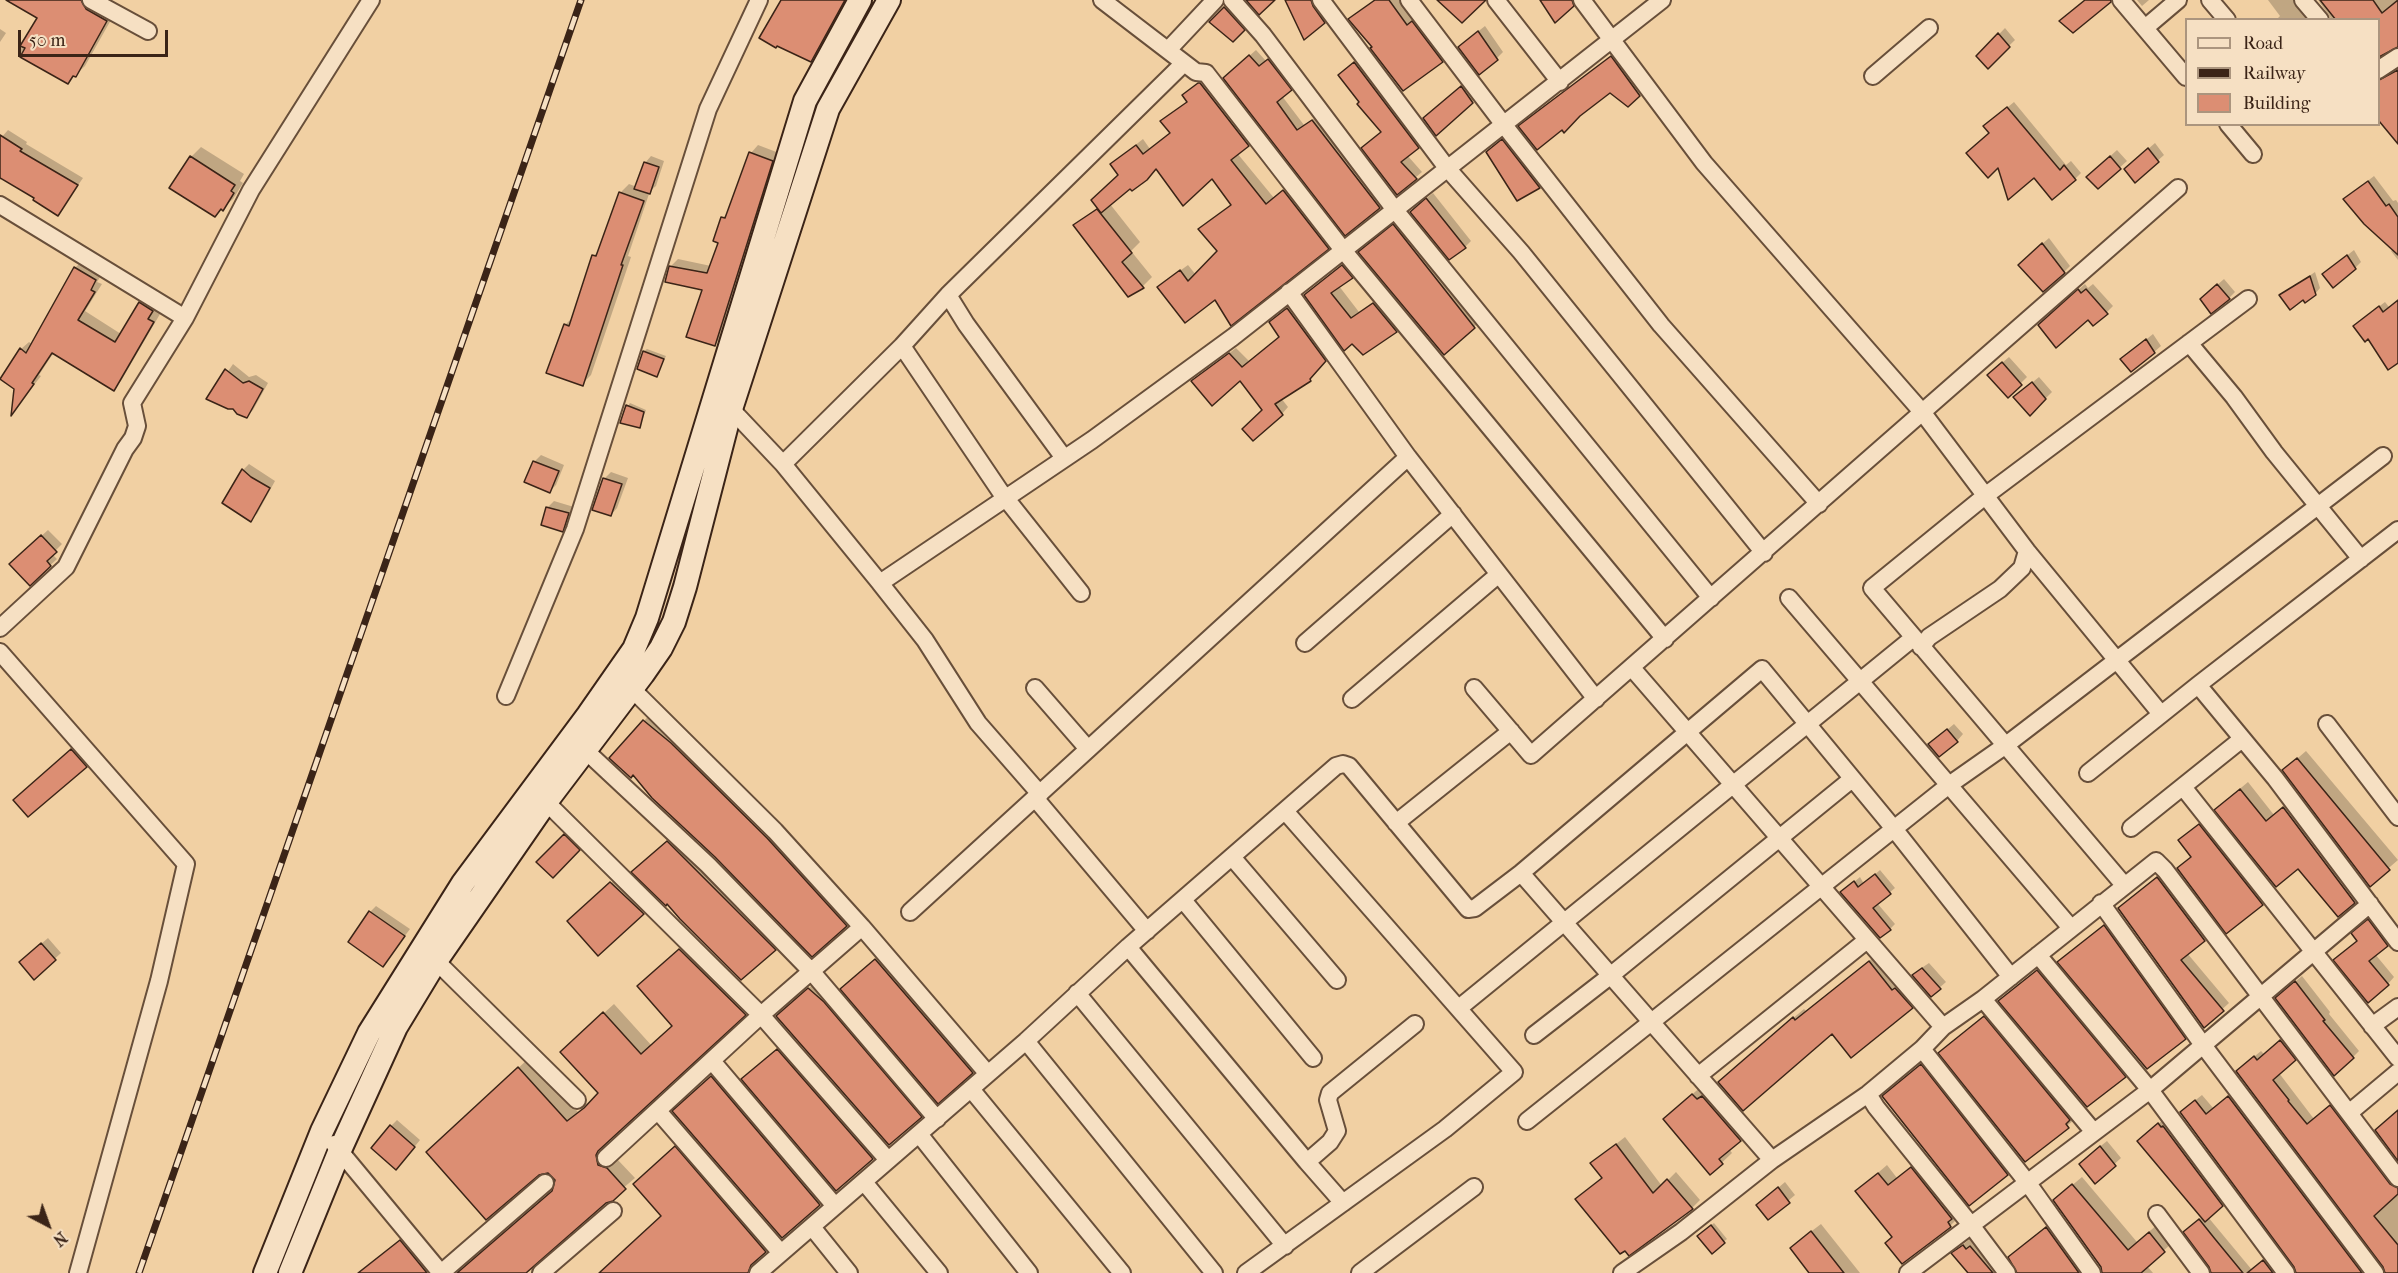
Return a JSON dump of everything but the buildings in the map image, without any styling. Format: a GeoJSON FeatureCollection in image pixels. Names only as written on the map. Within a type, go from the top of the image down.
{"type":"FeatureCollection","features":[{"type":"Feature","properties":{"kind":"street"},"geometry":{"type":"LineString","coordinates":[[91,0],[148,31]]}},
{"type":"Feature","properties":{"kind":"street"},"geometry":{"type":"LineString","coordinates":[[0,628],[66,567],[125,449],[133,438],[137,426],[132,403],[185,318],[251,190],[371,0]]}},
{"type":"Feature","properties":{"kind":"street"},"geometry":{"type":"LineString","coordinates":[[506,696],[575,530],[708,109],[759,0]]}},
{"type":"Feature","properties":{"kind":"street"},"geometry":{"type":"LineString","coordinates":[[265,1273],[322,1131],[369,1033],[463,883],[540,796],[586,751],[624,682],[647,618],[805,101],[860,0]]}},
{"type":"Feature","properties":{"kind":"street"},"geometry":{"type":"LineString","coordinates":[[290,1273],[340,1150],[396,1027],[540,796],[624,682],[661,648],[674,622],[731,409],[828,109],[889,0]]}},
{"type":"Feature","properties":{"kind":"street"},"geometry":{"type":"LineString","coordinates":[[1102,0],[1196,72],[1206,73],[1343,250],[1665,639]]}},
{"type":"Feature","properties":{"kind":"street"},"geometry":{"type":"LineString","coordinates":[[1168,50],[1215,0]]}},
{"type":"Feature","properties":{"kind":"street"},"geometry":{"type":"LineString","coordinates":[[1232,0],[1263,35],[1395,210],[1711,598]]}},
{"type":"Feature","properties":{"kind":"street"},"geometry":{"type":"LineString","coordinates":[[1321,0],[1447,168],[1521,252],[1764,553]]}},
{"type":"Feature","properties":{"kind":"street"},"geometry":{"type":"LineString","coordinates":[[1409,0],[1661,325],[1819,504]]}},
{"type":"Feature","properties":{"kind":"street"},"geometry":{"type":"LineString","coordinates":[[1496,0],[1560,82]]}},
{"type":"Feature","properties":{"kind":"street"},"geometry":{"type":"LineString","coordinates":[[1582,0],[1704,163],[1923,413],[2027,551],[2161,714]]}},
{"type":"Feature","properties":{"kind":"street"},"geometry":{"type":"LineString","coordinates":[[880,583],[1064,458],[1233,338],[1662,0]]}},
{"type":"Feature","properties":{"kind":"street"},"geometry":{"type":"LineString","coordinates":[[2121,0],[2185,75]]}},
{"type":"Feature","properties":{"kind":"street"},"geometry":{"type":"LineString","coordinates":[[2145,28],[2178,0]]}},
{"type":"Feature","properties":{"kind":"street"},"geometry":{"type":"LineString","coordinates":[[2210,0],[2224,18]]}},
{"type":"Feature","properties":{"kind":"street"},"geometry":{"type":"LineString","coordinates":[[2303,0],[2318,18]]}},
{"type":"Feature","properties":{"kind":"street"},"geometry":{"type":"LineString","coordinates":[[1874,76],[1929,28]]}},
{"type":"Feature","properties":{"kind":"street"},"geometry":{"type":"LineString","coordinates":[[2380,69],[2398,57]]}},
{"type":"Feature","properties":{"kind":"street"},"geometry":{"type":"LineString","coordinates":[[783,464],[902,346],[948,295],[1184,63]]}},
{"type":"Feature","properties":{"kind":"street"},"geometry":{"type":"LineString","coordinates":[[2230,126],[2253,154]]}},
{"type":"Feature","properties":{"kind":"street"},"geometry":{"type":"LineString","coordinates":[[1474,688],[1531,755],[2178,188]]}},
{"type":"Feature","properties":{"kind":"street"},"geometry":{"type":"LineString","coordinates":[[0,205],[185,318]]}},
{"type":"Feature","properties":{"kind":"street"},"geometry":{"type":"LineString","coordinates":[[1289,292],[1408,457],[1596,699]]}},
{"type":"Feature","properties":{"kind":"street"},"geometry":{"type":"LineString","coordinates":[[948,295],[966,324],[1064,458]]}},
{"type":"Feature","properties":{"kind":"street"},"geometry":{"type":"LineString","coordinates":[[2124,885],[1872,588],[1985,496],[2248,299]]}},
{"type":"Feature","properties":{"kind":"street"},"geometry":{"type":"LineString","coordinates":[[2189,343],[2235,397],[2274,452],[2361,560]]}},
{"type":"Feature","properties":{"kind":"street"},"geometry":{"type":"LineString","coordinates":[[902,346],[1000,491],[1081,593]]}},
{"type":"Feature","properties":{"kind":"street"},"geometry":{"type":"LineString","coordinates":[[731,409],[783,464],[880,583],[925,640],[978,723],[1147,931]]}},
{"type":"Feature","properties":{"kind":"street"},"geometry":{"type":"LineString","coordinates":[[1527,1121],[1949,785],[2006,745],[2383,456]]}},
{"type":"Feature","properties":{"kind":"street"},"geometry":{"type":"LineString","coordinates":[[910,912],[1408,457]]}},
{"type":"Feature","properties":{"kind":"street"},"geometry":{"type":"LineString","coordinates":[[1305,643],[1452,514]]}},
{"type":"Feature","properties":{"kind":"street"},"geometry":{"type":"LineString","coordinates":[[2088,772],[2398,530]]}},
{"type":"Feature","properties":{"kind":"street"},"geometry":{"type":"LineString","coordinates":[[1459,1008],[1859,682],[2000,589],[2022,568],[2027,551]]}},
{"type":"Feature","properties":{"kind":"street"},"geometry":{"type":"LineString","coordinates":[[1352,699],[1499,574]]}},
{"type":"Feature","properties":{"kind":"street"},"geometry":{"type":"LineString","coordinates":[[1788,597],[2071,928]]}},
{"type":"Feature","properties":{"kind":"street"},"geometry":{"type":"LineString","coordinates":[[0,652],[186,864],[159,981],[78,1273]]}},
{"type":"Feature","properties":{"kind":"street"},"geometry":{"type":"LineString","coordinates":[[1632,668],[1823,885],[1943,1027]]}},
{"type":"Feature","properties":{"kind":"street"},"geometry":{"type":"LineString","coordinates":[[761,1272],[1026,1041],[1128,947],[1336,766],[1343,764],[1349,766],[1468,909],[1476,908],[1521,873],[1762,669],[1895,830],[2011,977]]}},
{"type":"Feature","properties":{"kind":"street"},"geometry":{"type":"LineString","coordinates":[[624,682],[775,831],[862,927],[988,1074]]}},
{"type":"Feature","properties":{"kind":"street"},"geometry":{"type":"LineString","coordinates":[[2198,685],[2275,778],[2398,942]]}},
{"type":"Feature","properties":{"kind":"street"},"geometry":{"type":"LineString","coordinates":[[1035,688],[1088,749]]}},
{"type":"Feature","properties":{"kind":"street"},"geometry":{"type":"LineString","coordinates":[[2327,724],[2398,817]]}},
{"type":"Feature","properties":{"kind":"street"},"geometry":{"type":"LineString","coordinates":[[1396,823],[1511,731]]}},
{"type":"Feature","properties":{"kind":"street"},"geometry":{"type":"LineString","coordinates":[[2131,828],[2242,739]]}},
{"type":"Feature","properties":{"kind":"street"},"geometry":{"type":"LineString","coordinates":[[586,751],[708,865],[812,972],[937,1119]]}},
{"type":"Feature","properties":{"kind":"street"},"geometry":{"type":"LineString","coordinates":[[1534,1035],[1852,779]]}},
{"type":"Feature","properties":{"kind":"street"},"geometry":{"type":"LineString","coordinates":[[2183,787],[2398,1058]]}},
{"type":"Feature","properties":{"kind":"street"},"geometry":{"type":"LineString","coordinates":[[540,796],[761,1015],[888,1160]]}},
{"type":"Feature","properties":{"kind":"street"},"geometry":{"type":"LineString","coordinates":[[1246,1273],[1445,1129],[1514,1072],[1285,811]]}},
{"type":"Feature","properties":{"kind":"street"},"geometry":{"type":"LineString","coordinates":[[1232,857],[1337,980]]}},
{"type":"Feature","properties":{"kind":"street"},"geometry":{"type":"LineString","coordinates":[[1622,1273],[1681,1232],[1772,1160],[1868,1094],[1922,1049],[1943,1027],[1983,999],[2156,861],[2398,1178]]}},
{"type":"Feature","properties":{"kind":"street"},"geometry":{"type":"LineString","coordinates":[[1521,873],[1772,1160]]}},
{"type":"Feature","properties":{"kind":"street"},"geometry":{"type":"LineString","coordinates":[[1183,900],[1313,1059]]}},
{"type":"Feature","properties":{"kind":"street"},"geometry":{"type":"LineString","coordinates":[[2101,903],[2203,1045],[2375,1273]]}},
{"type":"Feature","properties":{"kind":"street"},"geometry":{"type":"LineString","coordinates":[[1912,1272],[2093,1131],[2150,1090],[2370,904]]}},
{"type":"Feature","properties":{"kind":"street"},"geometry":{"type":"LineString","coordinates":[[606,1158],[761,1015],[862,927]]}},
{"type":"Feature","properties":{"kind":"street"},"geometry":{"type":"LineString","coordinates":[[1698,1076],[1868,940]]}},
{"type":"Feature","properties":{"kind":"street"},"geometry":{"type":"LineString","coordinates":[[1128,947],[1343,1203]]}},
{"type":"Feature","properties":{"kind":"street"},"geometry":{"type":"LineString","coordinates":[[2038,955],[2150,1090],[2286,1273]]}},
{"type":"Feature","properties":{"kind":"street"},"geometry":{"type":"LineString","coordinates":[[436,961],[578,1100]]}},
{"type":"Feature","properties":{"kind":"street"},"geometry":{"type":"LineString","coordinates":[[1077,993],[1285,1246]]}},
{"type":"Feature","properties":{"kind":"street"},"geometry":{"type":"LineString","coordinates":[[1983,999],[2093,1131]]}},
{"type":"Feature","properties":{"kind":"street"},"geometry":{"type":"LineString","coordinates":[[2372,1026],[2398,1007]]}},
{"type":"Feature","properties":{"kind":"street"},"geometry":{"type":"LineString","coordinates":[[1307,1162],[1330,1142],[1337,1131],[1328,1100],[1330,1093],[1414,1024]]}},
{"type":"Feature","properties":{"kind":"street"},"geometry":{"type":"LineString","coordinates":[[1026,1041],[1214,1273]]}},
{"type":"Feature","properties":{"kind":"street"},"geometry":{"type":"LineString","coordinates":[[1922,1049],[2027,1182],[2092,1273]]}},
{"type":"Feature","properties":{"kind":"street"},"geometry":{"type":"LineString","coordinates":[[712,1061],[835,1206]]}},
{"type":"Feature","properties":{"kind":"street"},"geometry":{"type":"LineString","coordinates":[[2349,1113],[2398,1072]]}},
{"type":"Feature","properties":{"kind":"street"},"geometry":{"type":"LineString","coordinates":[[971,1089],[1122,1273]]}},
{"type":"Feature","properties":{"kind":"street"},"geometry":{"type":"LineString","coordinates":[[1868,1094],[2007,1273]]}},
{"type":"Feature","properties":{"kind":"street"},"geometry":{"type":"LineString","coordinates":[[658,1111],[782,1253]]}},
{"type":"Feature","properties":{"kind":"street"},"geometry":{"type":"LineString","coordinates":[[322,1131],[441,1273],[545,1183]]}},
{"type":"Feature","properties":{"kind":"street"},"geometry":{"type":"LineString","coordinates":[[919,1134],[1029,1273]]}},
{"type":"Feature","properties":{"kind":"street"},"geometry":{"type":"LineString","coordinates":[[864,1182],[939,1273]]}},
{"type":"Feature","properties":{"kind":"street"},"geometry":{"type":"LineString","coordinates":[[1360,1273],[1474,1187]]}},
{"type":"Feature","properties":{"kind":"street"},"geometry":{"type":"LineString","coordinates":[[541,1273],[613,1211]]}},
{"type":"Feature","properties":{"kind":"street"},"geometry":{"type":"LineString","coordinates":[[2157,1214],[2201,1273]]}},
{"type":"Feature","properties":{"kind":"street"},"geometry":{"type":"LineString","coordinates":[[812,1227],[849,1273]]}},
{"type":"Feature","properties":{"kind":"railway"},"geometry":{"type":"LineString","coordinates":[[139,1273],[581,0]]}}]}
